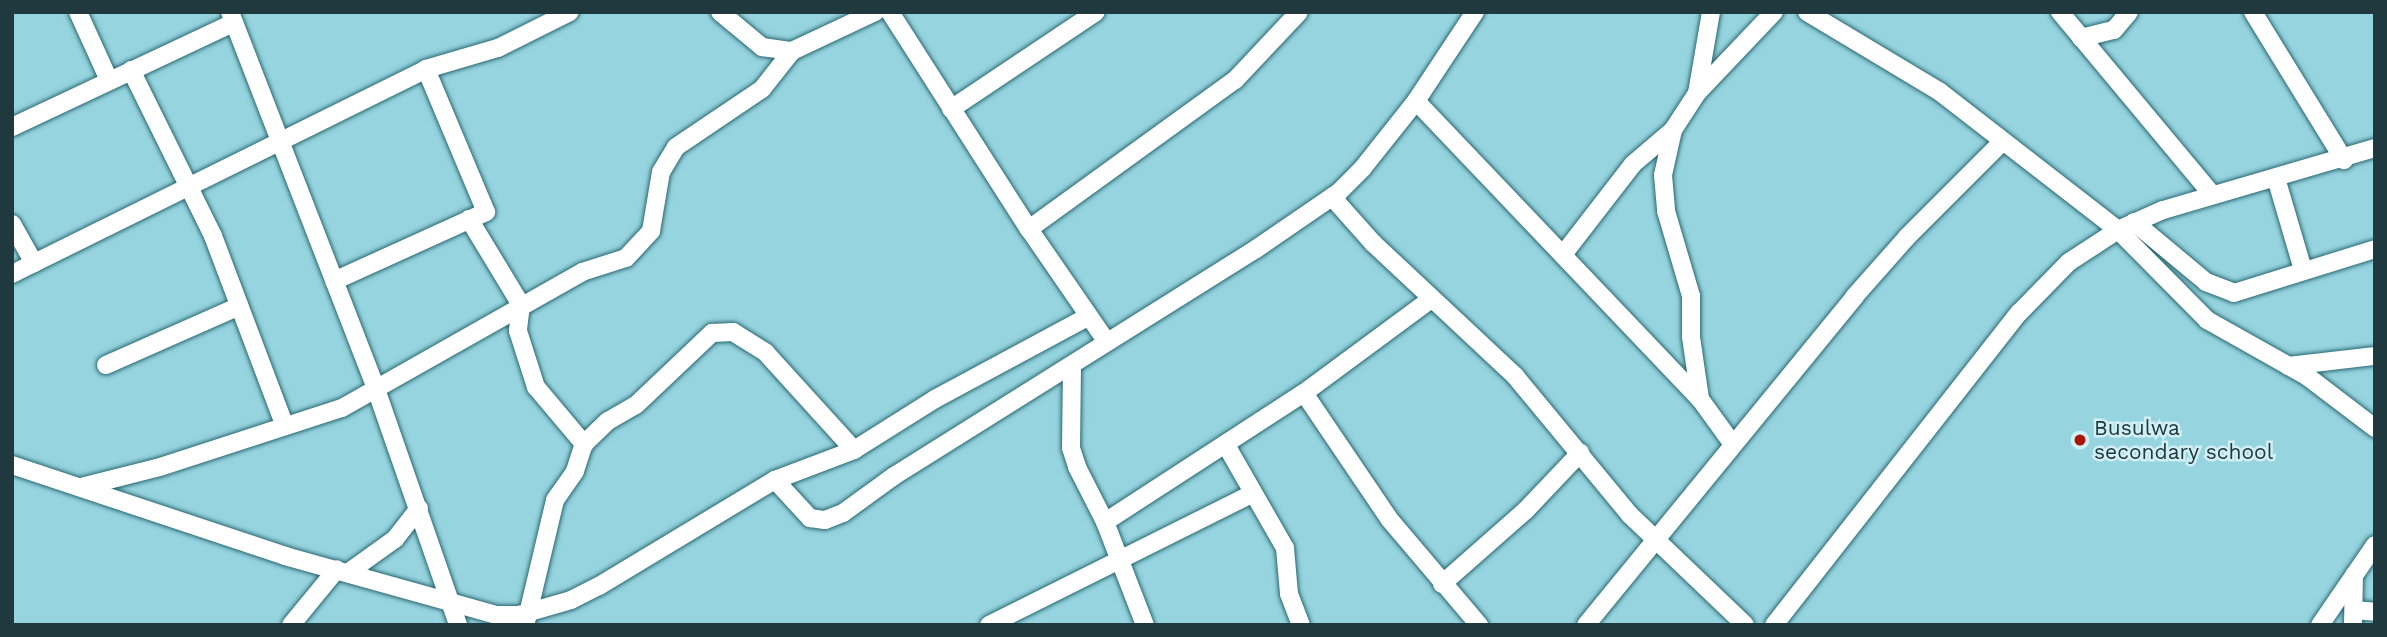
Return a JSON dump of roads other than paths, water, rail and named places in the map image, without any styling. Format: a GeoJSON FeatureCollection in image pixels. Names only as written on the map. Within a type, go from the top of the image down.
{"type":"FeatureCollection","features":[{"type":"Feature","properties":{"kind":"street"},"geometry":{"type":"LineString","coordinates":[[78,12],[109,80]]}},
{"type":"Feature","properties":{"kind":"street"},"geometry":{"type":"LineString","coordinates":[[12,274],[426,69],[498,48],[570,12]]}},
{"type":"Feature","properties":{"kind":"street"},"geometry":{"type":"LineString","coordinates":[[720,12],[762,47],[792,51]]}},
{"type":"Feature","properties":{"kind":"street"},"geometry":{"type":"LineString","coordinates":[[79,487],[160,467],[284,424],[342,408],[582,272],[632,254],[654,224],[657,186],[666,159],[690,136],[762,89],[792,51],[875,12]]}},
{"type":"Feature","properties":{"kind":"street"},"geometry":{"type":"LineString","coordinates":[[890,12],[1028,229],[1107,342]]}},
{"type":"Feature","properties":{"kind":"street"},"geometry":{"type":"LineString","coordinates":[[951,109],[1096,12]]}},
{"type":"Feature","properties":{"kind":"street"},"geometry":{"type":"LineString","coordinates":[[1028,229],[1235,80],[1299,12]]}},
{"type":"Feature","properties":{"kind":"street"},"geometry":{"type":"LineString","coordinates":[[1697,93],[1712,12]]}},
{"type":"Feature","properties":{"kind":"street"},"geometry":{"type":"LineString","coordinates":[[1565,252],[1633,164],[1673,130],[1697,93],[1774,12]]}},
{"type":"Feature","properties":{"kind":"street"},"geometry":{"type":"LineString","coordinates":[[2060,12],[2211,193]]}},
{"type":"Feature","properties":{"kind":"street"},"geometry":{"type":"LineString","coordinates":[[2081,38],[2114,30],[2129,12]]}},
{"type":"Feature","properties":{"kind":"street"},"geometry":{"type":"LineString","coordinates":[[2253,12],[2344,160]]}},
{"type":"Feature","properties":{"kind":"street"},"geometry":{"type":"LineString","coordinates":[[1810,13],[1835,19],[1940,92],[2002,142],[2222,291],[2243,291],[2375,249]]}},
{"type":"Feature","properties":{"kind":"street"},"geometry":{"type":"LineString","coordinates":[[775,480],[804,514],[818,520],[833,518],[1332,197],[1375,155],[1416,101],[1467,15]]}},
{"type":"Feature","properties":{"kind":"street"},"geometry":{"type":"LineString","coordinates":[[12,127],[231,18],[283,139],[419,508],[458,625]]}},
{"type":"Feature","properties":{"kind":"street"},"geometry":{"type":"LineString","coordinates":[[334,281],[485,212],[426,69]]}},
{"type":"Feature","properties":{"kind":"street"},"geometry":{"type":"LineString","coordinates":[[131,70],[191,186],[284,424]]}},
{"type":"Feature","properties":{"kind":"street"},"geometry":{"type":"LineString","coordinates":[[1416,101],[1565,252],[1700,399],[1731,443]]}},
{"type":"Feature","properties":{"kind":"street"},"geometry":{"type":"LineString","coordinates":[[1673,130],[1663,175],[1666,211],[1692,296],[1691,338],[1700,399]]}},
{"type":"Feature","properties":{"kind":"street"},"geometry":{"type":"LineString","coordinates":[[1586,625],[1658,541],[1731,443],[1907,237],[2002,142]]}},
{"type":"Feature","properties":{"kind":"street"},"geometry":{"type":"LineString","coordinates":[[1774,625],[2035,293],[2069,262],[2126,226],[2211,193],[2344,160],[2375,148]]}},
{"type":"Feature","properties":{"kind":"street"},"geometry":{"type":"LineString","coordinates":[[2276,178],[2303,270]]}},
{"type":"Feature","properties":{"kind":"street"},"geometry":{"type":"LineString","coordinates":[[1332,197],[1431,299],[1515,376],[1630,515],[1745,625]]}},
{"type":"Feature","properties":{"kind":"street"},"geometry":{"type":"LineString","coordinates":[[469,219],[521,305],[517,331],[536,387],[584,444]]}},
{"type":"Feature","properties":{"kind":"street"},"geometry":{"type":"LineString","coordinates":[[12,224],[34,263]]}},
{"type":"Feature","properties":{"kind":"street"},"geometry":{"type":"LineString","coordinates":[[2126,226],[2193,309],[2220,330],[2288,366],[2375,428]]}},
{"type":"Feature","properties":{"kind":"street"},"geometry":{"type":"LineString","coordinates":[[1105,522],[1304,393],[1431,299]]}},
{"type":"Feature","properties":{"kind":"street"},"geometry":{"type":"LineString","coordinates":[[106,365],[240,306]]}},
{"type":"Feature","properties":{"kind":"street"},"geometry":{"type":"LineString","coordinates":[[12,466],[285,556],[449,602],[497,614],[527,618],[599,586],[775,480],[854,450],[934,399],[1087,317]]}},
{"type":"Feature","properties":{"kind":"street"},"geometry":{"type":"LineString","coordinates":[[527,618],[555,500],[575,471],[584,444],[608,421],[636,405],[712,333],[722,330],[744,336],[766,353],[854,450]]}},
{"type":"Feature","properties":{"kind":"street"},"geometry":{"type":"LineString","coordinates":[[2288,366],[2375,356]]}},
{"type":"Feature","properties":{"kind":"street"},"geometry":{"type":"LineString","coordinates":[[1072,366],[1072,448],[1146,625]]}},
{"type":"Feature","properties":{"kind":"street"},"geometry":{"type":"LineString","coordinates":[[1304,393],[1390,520],[1457,603],[1479,625]]}},
{"type":"Feature","properties":{"kind":"street"},"geometry":{"type":"LineString","coordinates":[[1226,445],[1252,494],[1270,516],[1285,548],[1289,594],[1301,625]]}},
{"type":"Feature","properties":{"kind":"street"},"geometry":{"type":"LineString","coordinates":[[1442,584],[1526,510],[1580,453]]}},
{"type":"Feature","properties":{"kind":"street"},"geometry":{"type":"LineString","coordinates":[[989,625],[1252,494]]}},
{"type":"Feature","properties":{"kind":"street"},"geometry":{"type":"LineString","coordinates":[[291,625],[343,571],[395,539],[419,508]]}},
{"type":"Feature","properties":{"kind":"street"},"geometry":{"type":"LineString","coordinates":[[2320,625],[2375,545]]}},
{"type":"Feature","properties":{"kind":"street"},"geometry":{"type":"LineString","coordinates":[[2354,575],[2354,617],[2375,612]]}},
{"type":"Feature","properties":{"kind":"street"},"geometry":{"type":"LineString","coordinates":[[1455,625],[1457,603]]}},
{"type":"Feature","properties":{"kind":"place","name":"Busulwa secondary school"},"geometry":{"type":"Point","coordinates":[2080,440]}}]}
